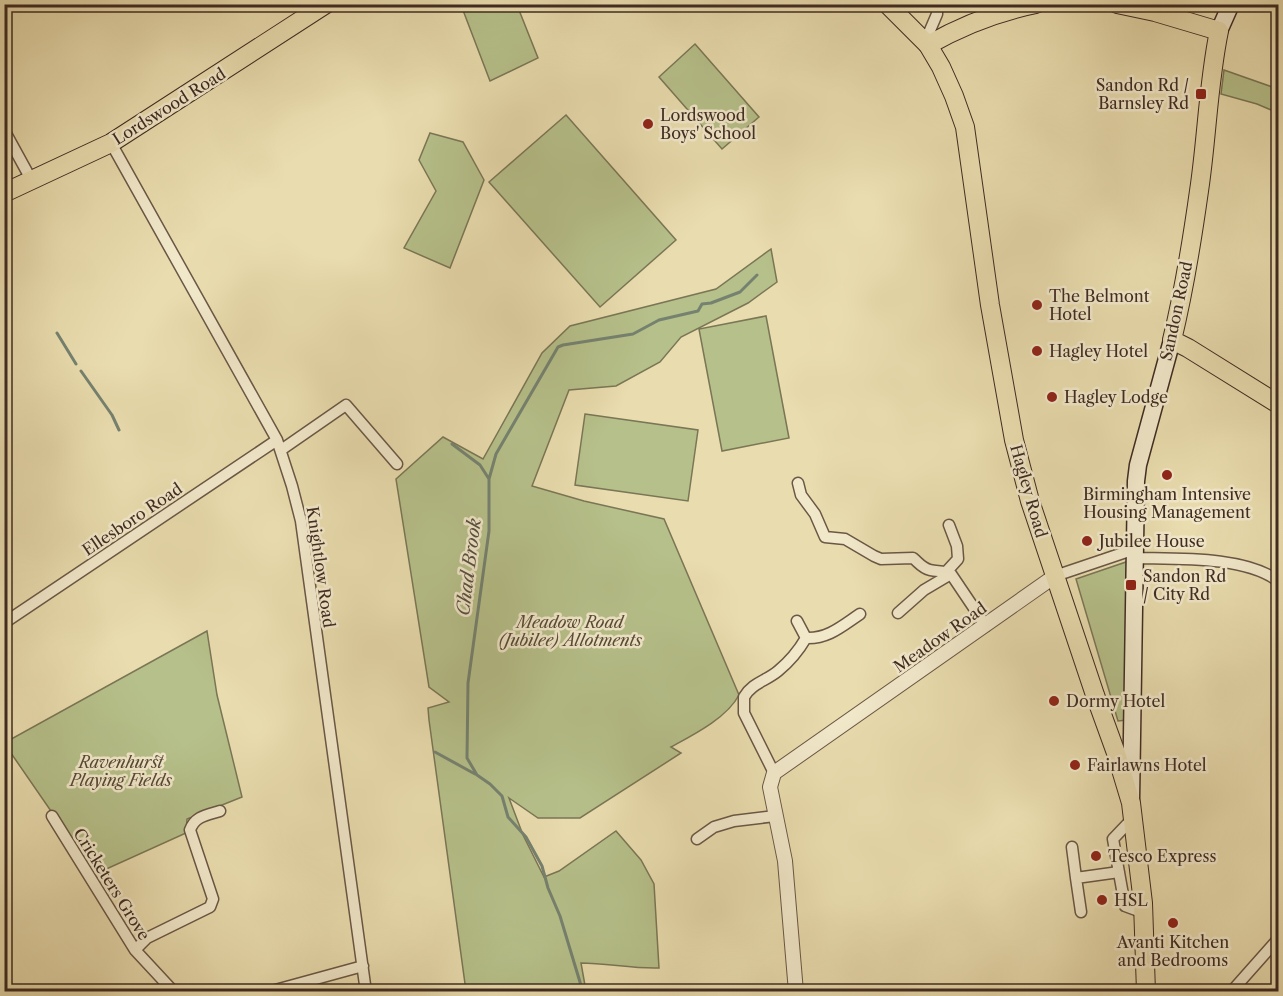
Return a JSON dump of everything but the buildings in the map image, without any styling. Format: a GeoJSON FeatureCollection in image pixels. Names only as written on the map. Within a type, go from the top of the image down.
{"type":"FeatureCollection","features":[{"type":"Feature","properties":{"kind":"main road","name":"Lordswood Road"},"geometry":{"type":"LineString","coordinates":[[4,193],[111,143],[326,4]]}},
{"type":"Feature","properties":{"kind":"main road","name":"Hagley Road"},"geometry":{"type":"LineString","coordinates":[[887,4],[927,44],[941,67],[965,127],[990,305],[1014,440],[1030,501],[1116,753],[1132,810],[1144,913],[1146,992]]}},
{"type":"Feature","properties":{"kind":"main road"},"geometry":{"type":"LineString","coordinates":[[927,44],[977,20],[1036,4]]}},
{"type":"Feature","properties":{"kind":"main road"},"geometry":{"type":"LineString","coordinates":[[1118,4],[1155,12],[1219,31]]}},
{"type":"Feature","properties":{"kind":"main road","name":"Sandon Road"},"geometry":{"type":"LineString","coordinates":[[1132,810],[1136,481],[1138,465],[1178,313],[1199,191],[1212,67],[1219,31],[1231,4]]}},
{"type":"Feature","properties":{"kind":"main road"},"geometry":{"type":"LineString","coordinates":[[1172,340],[1278,404]]}},
{"type":"Feature","properties":{"kind":"main road"},"geometry":{"type":"LineString","coordinates":[[1116,753],[1133,727]]}},
{"type":"Feature","properties":{"kind":"street"},"geometry":{"type":"LineString","coordinates":[[927,44],[937,14],[937,4]]}},
{"type":"Feature","properties":{"kind":"street"},"geometry":{"type":"LineString","coordinates":[[4,130],[32,181]]}},
{"type":"Feature","properties":{"kind":"street","name":"Knightlow Road"},"geometry":{"type":"LineString","coordinates":[[111,143],[279,445],[302,521],[366,992]]}},
{"type":"Feature","properties":{"kind":"street","name":"Ellesboro Road"},"geometry":{"type":"LineString","coordinates":[[4,623],[350,401],[398,465]]}},
{"type":"Feature","properties":{"kind":"street"},"geometry":{"type":"LineString","coordinates":[[798,483],[801,495],[815,513],[825,537],[845,538],[881,559],[912,558],[920,566],[949,573],[986,626]]}},
{"type":"Feature","properties":{"kind":"street"},"geometry":{"type":"LineString","coordinates":[[898,613],[924,590],[949,573],[958,559],[957,546],[949,525]]}},
{"type":"Feature","properties":{"kind":"street"},"geometry":{"type":"LineString","coordinates":[[1136,553],[1246,566],[1278,581]]}},
{"type":"Feature","properties":{"kind":"street","name":"Meadow Road"},"geometry":{"type":"LineString","coordinates":[[774,773],[986,626],[1046,581],[1055,576],[1136,553]]}},
{"type":"Feature","properties":{"kind":"street"},"geometry":{"type":"LineString","coordinates":[[806,638],[817,639],[828,636],[860,614]]}},
{"type":"Feature","properties":{"kind":"street"},"geometry":{"type":"LineString","coordinates":[[797,621],[806,638]]}},
{"type":"Feature","properties":{"kind":"street"},"geometry":{"type":"LineString","coordinates":[[796,992],[785,861],[770,787],[774,773],[744,713],[744,697],[754,685],[777,672],[806,638]]}},
{"type":"Feature","properties":{"kind":"street"},"geometry":{"type":"LineString","coordinates":[[1132,810],[1113,839],[1125,906],[1144,913]]}},
{"type":"Feature","properties":{"kind":"street"},"geometry":{"type":"LineString","coordinates":[[135,950],[147,938],[210,907],[213,899],[190,830],[199,817],[220,811]]}},
{"type":"Feature","properties":{"kind":"street","name":"Cricketers Grove"},"geometry":{"type":"LineString","coordinates":[[52,816],[135,950],[174,992]]}},
{"type":"Feature","properties":{"kind":"street"},"geometry":{"type":"LineString","coordinates":[[697,839],[714,827],[734,821],[775,816]]}},
{"type":"Feature","properties":{"kind":"street"},"geometry":{"type":"LineString","coordinates":[[1072,847],[1081,912]]}},
{"type":"Feature","properties":{"kind":"street"},"geometry":{"type":"LineString","coordinates":[[1076,878],[1119,872]]}},
{"type":"Feature","properties":{"kind":"street"},"geometry":{"type":"LineString","coordinates":[[1231,992],[1278,939]]}},
{"type":"Feature","properties":{"kind":"street"},"geometry":{"type":"LineString","coordinates":[[268,992],[363,966]]}},
{"type":"Feature","properties":{"kind":"street"},"geometry":{"type":"LineString","coordinates":[[4,984],[8,992]]}},
{"type":"Feature","properties":{"kind":"green space"},"geometry":{"type":"Polygon","coordinates":[[[461,5],[517,5],[538,58],[490,81],[461,5]]]}},
{"type":"Feature","properties":{"kind":"green space"},"geometry":{"type":"Polygon","coordinates":[[[695,44],[759,117],[722,149],[659,77],[695,44]]]}},
{"type":"Feature","properties":{"kind":"green space"},"geometry":{"type":"Polygon","coordinates":[[[1224,70],[1278,89],[1278,113],[1257,104],[1221,94],[1224,70]]]}},
{"type":"Feature","properties":{"kind":"green space"},"geometry":{"type":"Polygon","coordinates":[[[566,115],[676,240],[600,307],[489,182],[566,115]]]}},
{"type":"Feature","properties":{"kind":"green space"},"geometry":{"type":"Polygon","coordinates":[[[430,133],[463,142],[484,180],[450,268],[404,248],[436,191],[419,160],[430,133]]]}},
{"type":"Feature","properties":{"kind":"green space","name":"Meadow Road (Jubilee) Allotments"},"geometry":{"type":"Polygon","coordinates":[[[771,249],[777,282],[748,303],[681,337],[660,362],[616,386],[569,390],[532,486],[584,501],[664,519],[739,695],[718,718],[671,747],[681,753],[580,818],[538,818],[509,798],[523,835],[544,877],[559,871],[616,831],[641,860],[654,884],[659,968],[581,963],[586,991],[466,991],[428,708],[449,702],[429,687],[396,479],[443,437],[483,459],[542,353],[570,326],[716,289],[771,249]]]}},
{"type":"Feature","properties":{"kind":"green space"},"geometry":{"type":"Polygon","coordinates":[[[766,316],[789,438],[722,451],[699,329],[766,316]]]}},
{"type":"Feature","properties":{"kind":"green space"},"geometry":{"type":"Polygon","coordinates":[[[585,414],[698,430],[688,501],[575,485],[585,414]]]}},
{"type":"Feature","properties":{"kind":"green space"},"geometry":{"type":"Polygon","coordinates":[[[1126,562],[1129,566],[1127,720],[1118,721],[1076,579],[1126,562]]]}},
{"type":"Feature","properties":{"kind":"green space","name":"Ravenhurst Playing Fields"},"geometry":{"type":"Polygon","coordinates":[[[207,631],[217,695],[242,797],[187,819],[186,833],[102,871],[91,869],[4,743],[207,631]]]}},
{"type":"Feature","properties":{"kind":"waterway","name":"Chad Brook"},"geometry":{"type":"LineString","coordinates":[[583,992],[542,866],[526,837],[508,817],[502,796],[477,775],[467,758],[468,683],[489,531],[489,479],[496,454],[558,347],[633,334],[659,320],[698,311],[702,304],[740,292],[757,275]]}},
{"type":"Feature","properties":{"kind":"waterway"},"geometry":{"type":"LineString","coordinates":[[57,333],[76,364]]}},
{"type":"Feature","properties":{"kind":"waterway"},"geometry":{"type":"LineString","coordinates":[[81,371],[112,415],[119,430]]}},
{"type":"Feature","properties":{"kind":"waterway"},"geometry":{"type":"LineString","coordinates":[[452,444],[480,465],[489,479]]}},
{"type":"Feature","properties":{"kind":"waterway"},"geometry":{"type":"LineString","coordinates":[[435,752],[475,774]]}},
{"type":"Feature","properties":{"kind":"place","name":"Sandon Rd / Barnsley Rd"},"geometry":{"type":"Point","coordinates":[1201,94]}},
{"type":"Feature","properties":{"kind":"place","name":"Lordswood Boys' School"},"geometry":{"type":"Point","coordinates":[648,124]}},
{"type":"Feature","properties":{"kind":"place","name":"The Belmont Hotel"},"geometry":{"type":"Point","coordinates":[1037,305]}},
{"type":"Feature","properties":{"kind":"place","name":"Hagley Hotel"},"geometry":{"type":"Point","coordinates":[1037,351]}},
{"type":"Feature","properties":{"kind":"place","name":"Hagley Lodge"},"geometry":{"type":"Point","coordinates":[1052,397]}},
{"type":"Feature","properties":{"kind":"place","name":"Birmingham Intensive Housing Management"},"geometry":{"type":"Point","coordinates":[1167,475]}},
{"type":"Feature","properties":{"kind":"place","name":"Jubilee House"},"geometry":{"type":"Point","coordinates":[1087,541]}},
{"type":"Feature","properties":{"kind":"place","name":"Sandon Rd / City Rd"},"geometry":{"type":"Point","coordinates":[1131,585]}},
{"type":"Feature","properties":{"kind":"place","name":"Dormy Hotel"},"geometry":{"type":"Point","coordinates":[1054,701]}},
{"type":"Feature","properties":{"kind":"place","name":"Fairlawns Hotel"},"geometry":{"type":"Point","coordinates":[1075,765]}},
{"type":"Feature","properties":{"kind":"place","name":"Tesco Express"},"geometry":{"type":"Point","coordinates":[1096,856]}},
{"type":"Feature","properties":{"kind":"place","name":"HSL"},"geometry":{"type":"Point","coordinates":[1102,900]}},
{"type":"Feature","properties":{"kind":"place","name":"Avanti Kitchen and Bedrooms"},"geometry":{"type":"Point","coordinates":[1173,923]}}]}
